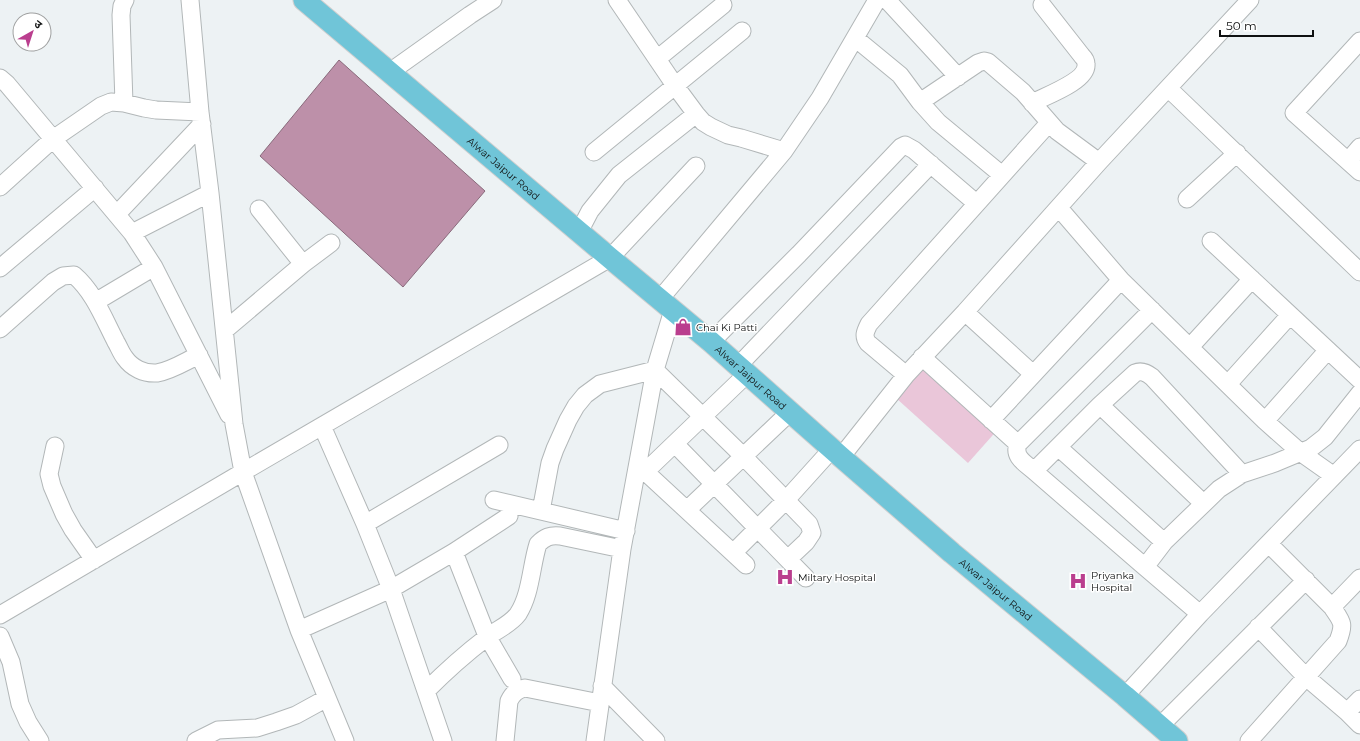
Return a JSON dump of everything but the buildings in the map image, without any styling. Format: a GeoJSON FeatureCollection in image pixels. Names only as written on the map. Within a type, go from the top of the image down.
{"type":"FeatureCollection","features":[{"type":"Feature","properties":{"kind":"main road","name":"Alwar Jaipur Road"},"geometry":{"type":"LineString","coordinates":[[304,0],[711,342],[952,553],[1177,741]]}},
{"type":"Feature","properties":{"kind":"street"},"geometry":{"type":"LineString","coordinates":[[124,103],[121,15],[122,6],[125,0]]}},
{"type":"Feature","properties":{"kind":"street"},"geometry":{"type":"LineString","coordinates":[[190,0],[201,118],[234,424],[243,472],[299,630],[345,741]]}},
{"type":"Feature","properties":{"kind":"street"},"geometry":{"type":"LineString","coordinates":[[390,72],[470,15],[494,0]]}},
{"type":"Feature","properties":{"kind":"street"},"geometry":{"type":"LineString","coordinates":[[617,0],[676,87],[696,114],[707,124],[721,133],[784,151]]}},
{"type":"Feature","properties":{"kind":"street"},"geometry":{"type":"LineString","coordinates":[[595,741],[622,549],[642,468],[655,370],[666,304],[784,151],[820,98],[876,0]]}},
{"type":"Feature","properties":{"kind":"street"},"geometry":{"type":"LineString","coordinates":[[887,0],[958,77]]}},
{"type":"Feature","properties":{"kind":"street"},"geometry":{"type":"LineString","coordinates":[[733,553],[786,500],[837,453],[1099,162],[1250,0]]}},
{"type":"Feature","properties":{"kind":"street"},"geometry":{"type":"LineString","coordinates":[[1032,103],[1064,88],[1075,81],[1083,75],[1087,62],[1042,4]]}},
{"type":"Feature","properties":{"kind":"street"},"geometry":{"type":"LineString","coordinates":[[657,59],[723,5]]}},
{"type":"Feature","properties":{"kind":"street"},"geometry":{"type":"LineString","coordinates":[[594,152],[676,87],[742,31]]}},
{"type":"Feature","properties":{"kind":"street"},"geometry":{"type":"LineString","coordinates":[[855,38],[900,75],[920,102],[938,122],[1002,175]]}},
{"type":"Feature","properties":{"kind":"street"},"geometry":{"type":"LineString","coordinates":[[1360,41],[1294,113],[1360,172]]}},
{"type":"Feature","properties":{"kind":"street"},"geometry":{"type":"LineString","coordinates":[[920,102],[978,63],[984,61],[988,62],[1023,92],[1049,123],[1099,162]]}},
{"type":"Feature","properties":{"kind":"street"},"geometry":{"type":"LineString","coordinates":[[0,78],[7,84],[132,233],[154,267],[234,424]]}},
{"type":"Feature","properties":{"kind":"street"},"geometry":{"type":"LineString","coordinates":[[1168,88],[1360,272]]}},
{"type":"Feature","properties":{"kind":"street"},"geometry":{"type":"LineString","coordinates":[[0,187],[53,139],[101,106],[111,102],[124,103],[201,118]]}},
{"type":"Feature","properties":{"kind":"street"},"geometry":{"type":"LineString","coordinates":[[579,232],[590,211],[619,175],[696,114]]}},
{"type":"Feature","properties":{"kind":"street"},"geometry":{"type":"LineString","coordinates":[[117,214],[201,118]]}},
{"type":"Feature","properties":{"kind":"street"},"geometry":{"type":"LineString","coordinates":[[906,375],[868,343],[864,337],[869,324],[1049,123]]}},
{"type":"Feature","properties":{"kind":"street"},"geometry":{"type":"LineString","coordinates":[[711,342],[799,254],[897,150],[906,145],[931,164],[976,203]]}},
{"type":"Feature","properties":{"kind":"street"},"geometry":{"type":"LineString","coordinates":[[1348,160],[1360,147]]}},
{"type":"Feature","properties":{"kind":"street"},"geometry":{"type":"LineString","coordinates":[[1187,199],[1237,153]]}},
{"type":"Feature","properties":{"kind":"street"},"geometry":{"type":"LineString","coordinates":[[642,468],[675,444],[702,417],[931,164]]}},
{"type":"Feature","properties":{"kind":"street"},"geometry":{"type":"LineString","coordinates":[[0,615],[610,258],[696,166]]}},
{"type":"Feature","properties":{"kind":"street"},"geometry":{"type":"LineString","coordinates":[[0,268],[95,188]]}},
{"type":"Feature","properties":{"kind":"street"},"geometry":{"type":"LineString","coordinates":[[132,233],[210,193]]}},
{"type":"Feature","properties":{"kind":"street"},"geometry":{"type":"LineString","coordinates":[[1059,208],[1121,280],[1265,421],[1300,452],[1334,476]]}},
{"type":"Feature","properties":{"kind":"street"},"geometry":{"type":"LineString","coordinates":[[258,209],[303,264]]}},
{"type":"Feature","properties":{"kind":"street"},"geometry":{"type":"LineString","coordinates":[[1211,241],[1360,380]]}},
{"type":"Feature","properties":{"kind":"street"},"geometry":{"type":"LineString","coordinates":[[225,330],[303,264],[331,243]]}},
{"type":"Feature","properties":{"kind":"street"},"geometry":{"type":"LineString","coordinates":[[102,298],[154,267]]}},
{"type":"Feature","properties":{"kind":"street"},"geometry":{"type":"LineString","coordinates":[[0,329],[53,282],[63,276],[74,275],[82,282],[92,296],[125,358],[135,368],[144,372],[157,373],[168,370],[199,355]]}},
{"type":"Feature","properties":{"kind":"street"},"geometry":{"type":"LineString","coordinates":[[1190,347],[1252,279]]}},
{"type":"Feature","properties":{"kind":"street"},"geometry":{"type":"LineString","coordinates":[[991,420],[1121,280]]}},
{"type":"Feature","properties":{"kind":"street"},"geometry":{"type":"LineString","coordinates":[[1152,310],[1018,444],[1016,449],[1018,456],[1034,471],[1200,614]]}},
{"type":"Feature","properties":{"kind":"street"},"geometry":{"type":"LineString","coordinates":[[965,312],[1034,374]]}},
{"type":"Feature","properties":{"kind":"street"},"geometry":{"type":"LineString","coordinates":[[1228,384],[1290,315]]}},
{"type":"Feature","properties":{"kind":"street"},"geometry":{"type":"LineString","coordinates":[[1265,421],[1328,350]]}},
{"type":"Feature","properties":{"kind":"street"},"geometry":{"type":"LineString","coordinates":[[922,357],[1018,444]]}},
{"type":"Feature","properties":{"kind":"street"},"geometry":{"type":"LineString","coordinates":[[655,370],[743,456],[809,524],[812,533],[806,542],[788,559]]}},
{"type":"Feature","properties":{"kind":"street"},"geometry":{"type":"LineString","coordinates":[[540,511],[550,463],[568,420],[576,406],[585,395],[600,384],[655,370]]}},
{"type":"Feature","properties":{"kind":"street"},"geometry":{"type":"LineString","coordinates":[[1034,471],[1100,405],[1140,371],[1146,372],[1152,377],[1242,474]]}},
{"type":"Feature","properties":{"kind":"street"},"geometry":{"type":"LineString","coordinates":[[1145,567],[1164,542],[1219,489],[1242,474],[1275,463],[1311,448],[1325,436],[1360,393]]}},
{"type":"Feature","properties":{"kind":"street"},"geometry":{"type":"LineString","coordinates":[[1100,405],[1203,503]]}},
{"type":"Feature","properties":{"kind":"street"},"geometry":{"type":"LineString","coordinates":[[687,510],[790,412]]}},
{"type":"Feature","properties":{"kind":"street"},"geometry":{"type":"LineString","coordinates":[[322,426],[392,589],[443,741]]}},
{"type":"Feature","properties":{"kind":"street"},"geometry":{"type":"LineString","coordinates":[[675,444],[806,578]]}},
{"type":"Feature","properties":{"kind":"street"},"geometry":{"type":"LineString","coordinates":[[365,524],[500,445]]}},
{"type":"Feature","properties":{"kind":"street"},"geometry":{"type":"LineString","coordinates":[[55,446],[49,474],[52,486],[67,519],[94,560]]}},
{"type":"Feature","properties":{"kind":"street"},"geometry":{"type":"LineString","coordinates":[[1058,447],[1164,542]]}},
{"type":"Feature","properties":{"kind":"street"},"geometry":{"type":"LineString","coordinates":[[1125,696],[1200,614],[1360,449]]}},
{"type":"Feature","properties":{"kind":"street"},"geometry":{"type":"LineString","coordinates":[[642,468],[746,565]]}},
{"type":"Feature","properties":{"kind":"street"},"geometry":{"type":"LineString","coordinates":[[494,500],[626,531]]}},
{"type":"Feature","properties":{"kind":"street"},"geometry":{"type":"LineString","coordinates":[[299,630],[392,589],[454,552],[509,516]]}},
{"type":"Feature","properties":{"kind":"street"},"geometry":{"type":"LineString","coordinates":[[426,691],[487,636],[511,621],[517,615],[526,596],[538,544],[544,538],[560,536],[622,549]]}},
{"type":"Feature","properties":{"kind":"street"},"geometry":{"type":"LineString","coordinates":[[1249,741],[1338,641],[1343,628],[1340,618],[1332,607],[1269,544]]}},
{"type":"Feature","properties":{"kind":"street"},"geometry":{"type":"LineString","coordinates":[[454,552],[487,636],[512,679]]}},
{"type":"Feature","properties":{"kind":"street"},"geometry":{"type":"LineString","coordinates":[[1332,607],[1360,578]]}},
{"type":"Feature","properties":{"kind":"street"},"geometry":{"type":"LineString","coordinates":[[1160,726],[1306,580]]}},
{"type":"Feature","properties":{"kind":"street"},"geometry":{"type":"LineString","coordinates":[[1258,627],[1306,677],[1347,712],[1360,726]]}},
{"type":"Feature","properties":{"kind":"street"},"geometry":{"type":"LineString","coordinates":[[0,636],[11,662],[20,704],[28,722],[40,741]]}},
{"type":"Feature","properties":{"kind":"street"},"geometry":{"type":"LineString","coordinates":[[602,686],[656,741]]}},
{"type":"Feature","properties":{"kind":"street"},"geometry":{"type":"LineString","coordinates":[[505,741],[509,701],[517,690],[525,688],[600,703]]}},
{"type":"Feature","properties":{"kind":"street"},"geometry":{"type":"LineString","coordinates":[[196,741],[218,730],[257,728],[276,722],[296,715],[327,698]]}},
{"type":"Feature","properties":{"kind":"street"},"geometry":{"type":"LineString","coordinates":[[1347,712],[1360,699]]}},
{"type":"Feature","properties":{"kind":"shaded area"},"geometry":{"type":"Polygon","coordinates":[[[339,60],[485,191],[403,287],[260,156],[339,60]]]}},
{"type":"Feature","properties":{"kind":"shaded area"},"geometry":{"type":"Polygon","coordinates":[[[928,362],[1000,427],[968,463],[896,398],[928,362]]]}},
{"type":"Feature","properties":{"kind":"place","name":"Chai Ki Patti"},"geometry":{"type":"Point","coordinates":[683,327]}},
{"type":"Feature","properties":{"kind":"place","name":"Miltary Hospital"},"geometry":{"type":"Point","coordinates":[785,577]}},
{"type":"Feature","properties":{"kind":"place","name":"Priyanka Hospital"},"geometry":{"type":"Point","coordinates":[1078,581]}}]}
